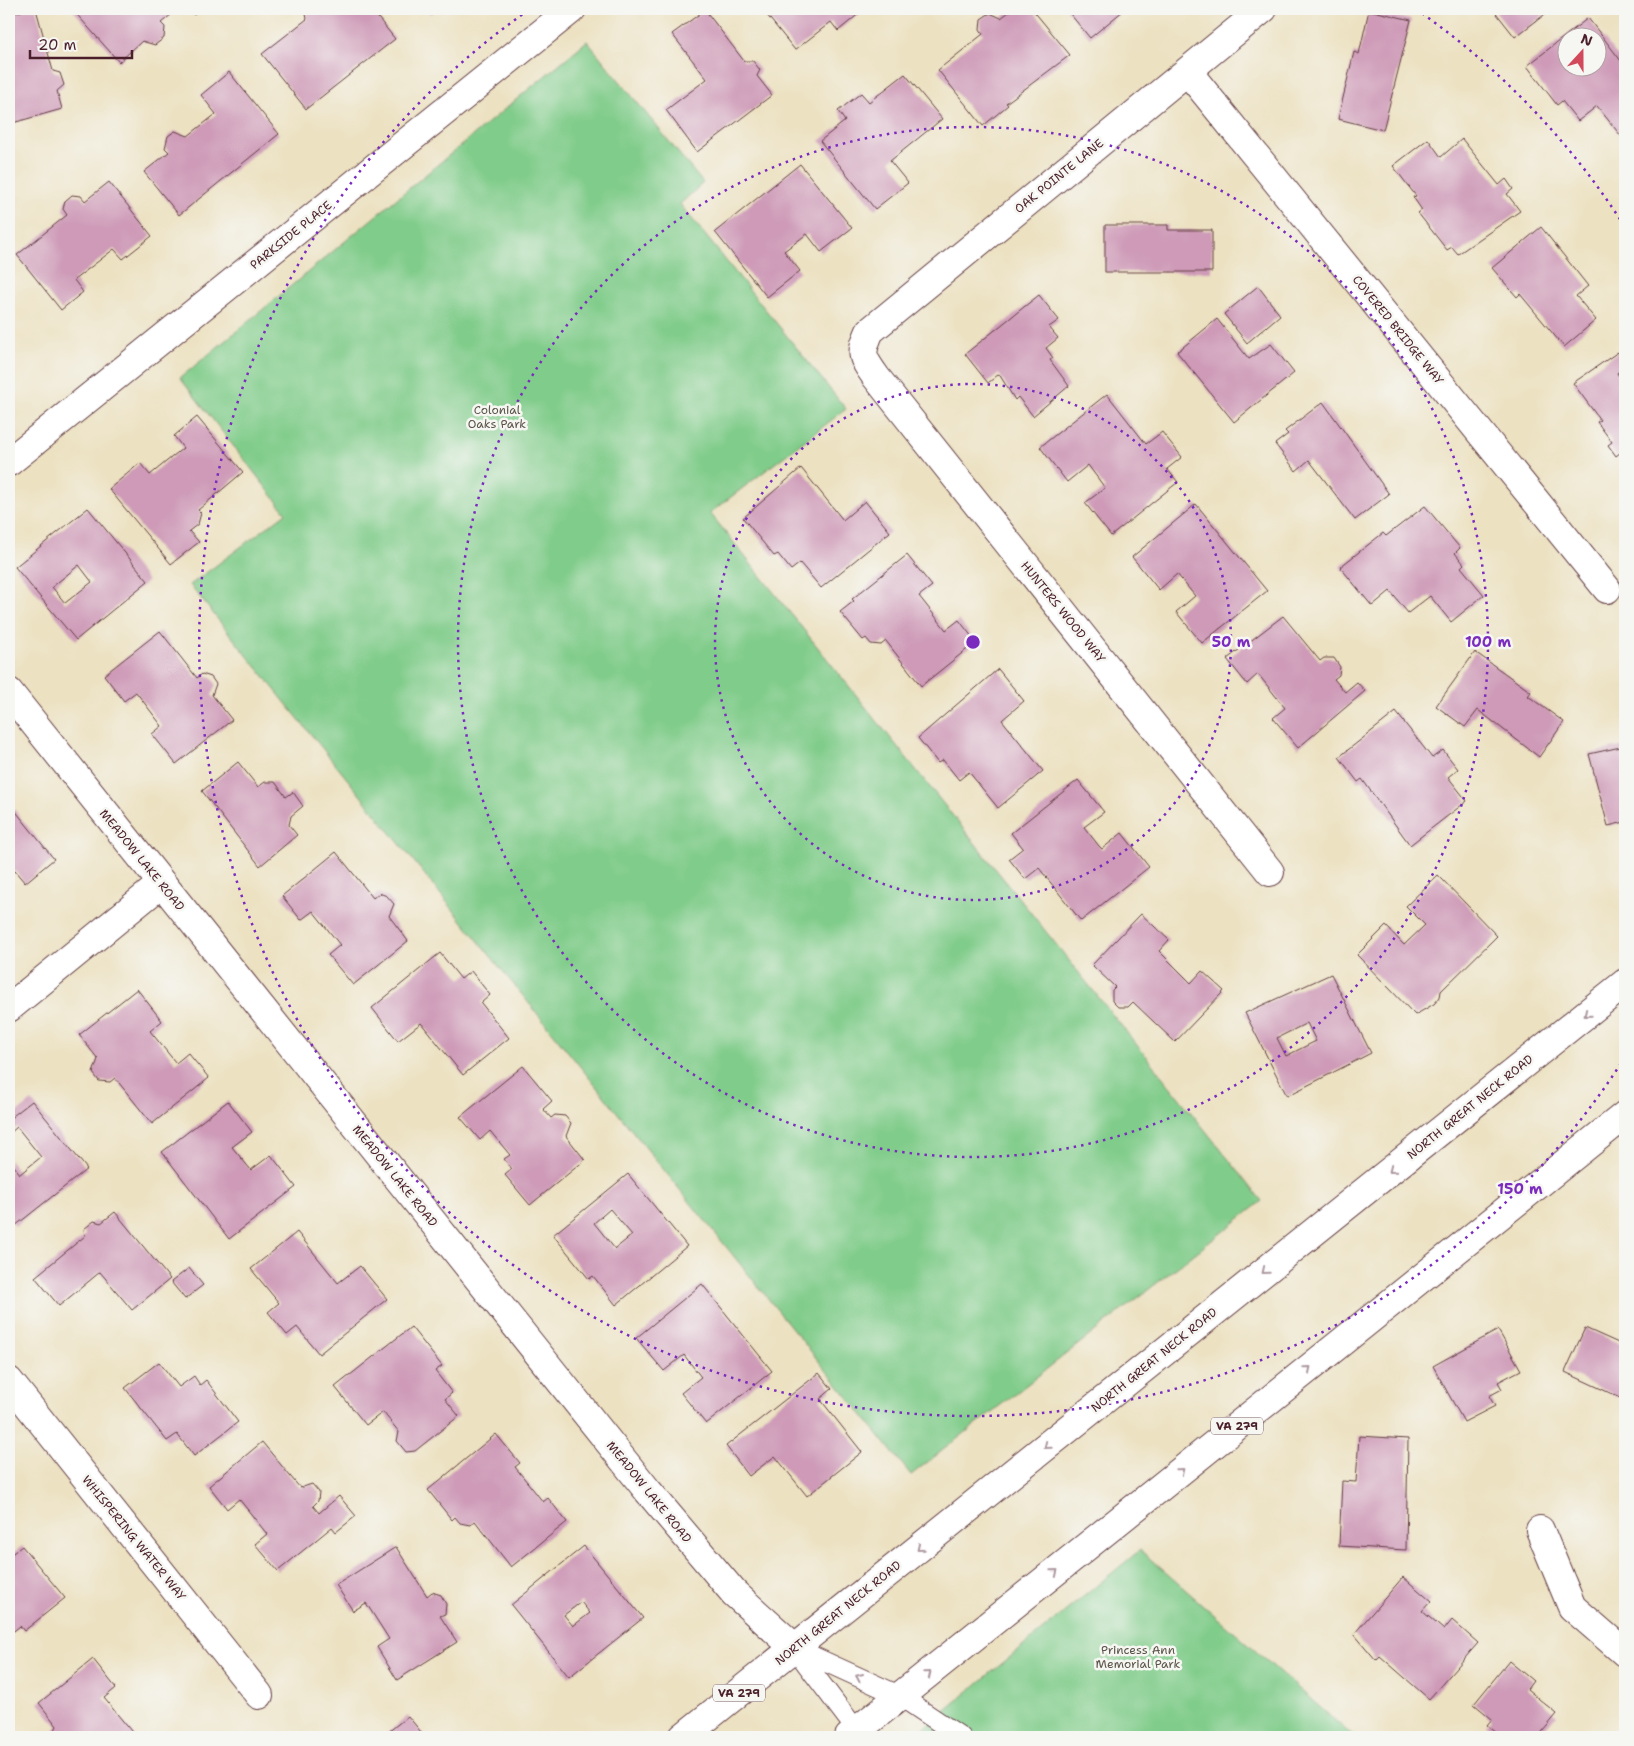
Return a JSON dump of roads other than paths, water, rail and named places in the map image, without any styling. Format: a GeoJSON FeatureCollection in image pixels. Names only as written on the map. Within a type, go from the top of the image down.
{"type":"FeatureCollection","features":[{"type":"Feature","properties":{"kind":"street","name":"PARKSIDE PLACE"},"geometry":{"type":"LineString","coordinates":[[9,462],[572,9]]}},
{"type":"Feature","properties":{"kind":"street","name":"OAK POINTE LANE"},"geometry":{"type":"LineString","coordinates":[[862,349],[870,331],[1263,9]]}},
{"type":"Feature","properties":{"kind":"street","name":"COVERED BRIDGE WAY"},"geometry":{"type":"LineString","coordinates":[[1188,72],[1607,588]]}},
{"type":"Feature","properties":{"kind":"street","name":"HUNTERS WOOD WAY"},"geometry":{"type":"LineString","coordinates":[[862,349],[865,362],[876,377],[1270,872]]}},
{"type":"Feature","properties":{"kind":"street","name":"MEADOW LAKE ROAD"},"geometry":{"type":"LineString","coordinates":[[9,692],[666,1513],[734,1593],[795,1648]]}},
{"type":"Feature","properties":{"kind":"street"},"geometry":{"type":"LineString","coordinates":[[9,1008],[161,884]]}},
{"type":"Feature","properties":{"kind":"street","name":"NORTH GREAT NECK ROAD"},"geometry":{"type":"LineString","coordinates":[[683,1737],[1625,983]]}},
{"type":"Feature","properties":{"kind":"street","name":"VA 279"},"geometry":{"type":"LineString","coordinates":[[857,1735],[900,1696],[1625,1115]]}},
{"type":"Feature","properties":{"kind":"street","name":"WHISPERING WATER WAY"},"geometry":{"type":"LineString","coordinates":[[9,1381],[259,1695]]}},
{"type":"Feature","properties":{"kind":"street"},"geometry":{"type":"LineString","coordinates":[[1540,1530],[1572,1608],[1625,1653]]}},
{"type":"Feature","properties":{"kind":"lane"},"geometry":{"type":"LineString","coordinates":[[795,1648],[900,1696],[961,1737]]}},
{"type":"Feature","properties":{"kind":"lane"},"geometry":{"type":"LineString","coordinates":[[795,1648],[857,1735]]}},
{"type":"Feature","properties":{"kind":"park label","name":"Colonial Oaks Park"},"geometry":{"type":"Point","coordinates":[497,417]}},
{"type":"Feature","properties":{"kind":"park label","name":"Princess Ann Memorial Park"},"geometry":{"type":"Point","coordinates":[1138,1657]}}]}
